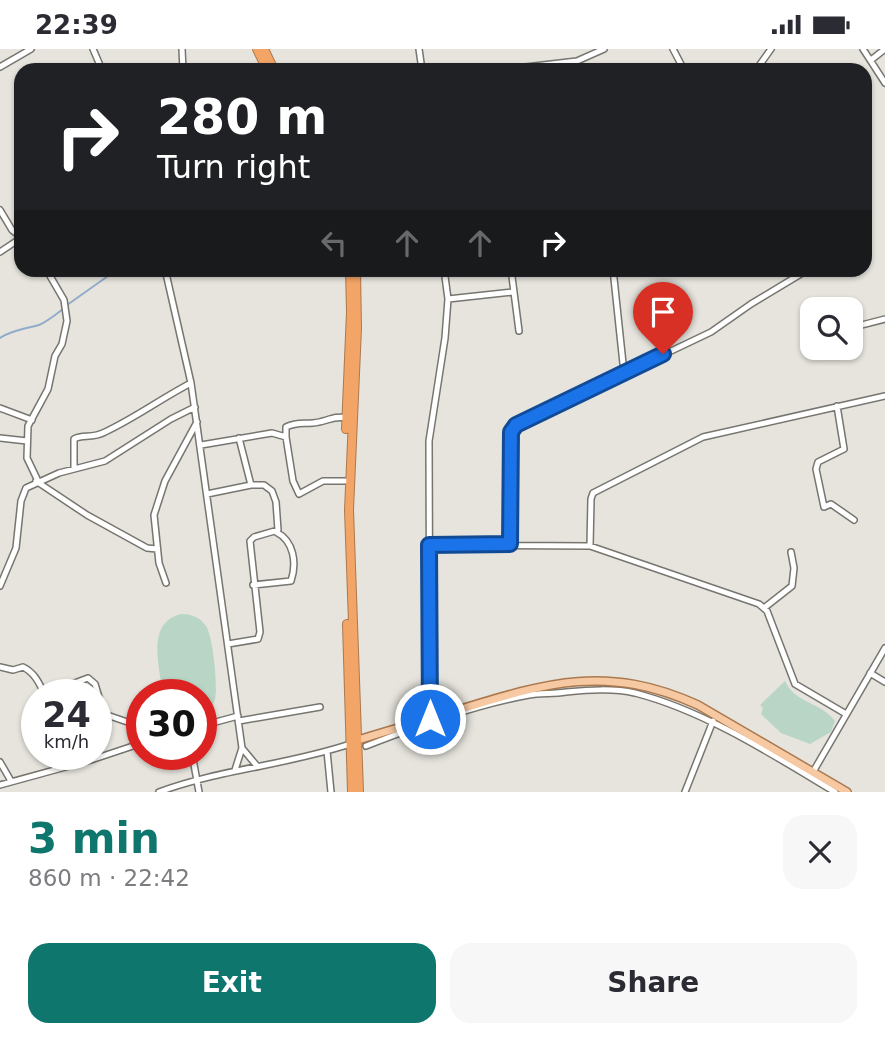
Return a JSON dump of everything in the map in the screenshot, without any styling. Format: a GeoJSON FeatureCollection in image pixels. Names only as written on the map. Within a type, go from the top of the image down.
{"type":"FeatureCollection","features":[{"type":"Feature","properties":{"kind":"highway"},"geometry":{"type":"LineString","coordinates":[[349,277],[351,312],[345,481],[353,742],[359,792]]}},
{"type":"Feature","properties":{"kind":"highway"},"geometry":{"type":"LineString","coordinates":[[352,792],[349,510],[357,328],[356,277]]}},
{"type":"Feature","properties":{"kind":"main road"},"geometry":{"type":"LineString","coordinates":[[353,742],[531,688],[588,680],[623,681],[678,696],[713,719],[847,792]]}},
{"type":"Feature","properties":{"kind":"street"},"geometry":{"type":"LineString","coordinates":[[0,67],[31,49]]}},
{"type":"Feature","properties":{"kind":"street"},"geometry":{"type":"LineString","coordinates":[[560,63],[577,61],[604,49]]}},
{"type":"Feature","properties":{"kind":"street"},"geometry":{"type":"LineString","coordinates":[[760,63],[771,49]]}},
{"type":"Feature","properties":{"kind":"street"},"geometry":{"type":"LineString","coordinates":[[863,49],[885,83]]}},
{"type":"Feature","properties":{"kind":"street"},"geometry":{"type":"LineString","coordinates":[[871,60],[885,50]]}},
{"type":"Feature","properties":{"kind":"street"},"geometry":{"type":"LineString","coordinates":[[0,210],[14,232]]}},
{"type":"Feature","properties":{"kind":"street"},"geometry":{"type":"LineString","coordinates":[[51,277],[64,300],[67,321],[62,344],[55,356],[48,389],[28,426],[27,458],[37,481],[110,528],[147,548],[157,549]]}},
{"type":"Feature","properties":{"kind":"street"},"geometry":{"type":"LineString","coordinates":[[168,277],[191,383],[201,445],[242,748],[235,770]]}},
{"type":"Feature","properties":{"kind":"street"},"geometry":{"type":"LineString","coordinates":[[430,719],[430,430],[442,368],[448,299],[445,277]]}},
{"type":"Feature","properties":{"kind":"street"},"geometry":{"type":"LineString","coordinates":[[512,277],[519,331]]}},
{"type":"Feature","properties":{"kind":"street"},"geometry":{"type":"LineString","coordinates":[[614,277],[624,373]]}},
{"type":"Feature","properties":{"kind":"street"},"geometry":{"type":"LineString","coordinates":[[510,544],[511,432],[516,425],[711,332],[795,277]]}},
{"type":"Feature","properties":{"kind":"street"},"geometry":{"type":"LineString","coordinates":[[448,299],[513,292]]}},
{"type":"Feature","properties":{"kind":"street"},"geometry":{"type":"LineString","coordinates":[[863,325],[885,319]]}},
{"type":"Feature","properties":{"kind":"street"},"geometry":{"type":"LineString","coordinates":[[74,468],[74,439],[82,435],[91,438],[118,426],[191,383]]}},
{"type":"Feature","properties":{"kind":"street"},"geometry":{"type":"LineString","coordinates":[[590,546],[591,499],[598,489],[703,437],[885,396]]}},
{"type":"Feature","properties":{"kind":"street"},"geometry":{"type":"LineString","coordinates":[[837,406],[844,449],[818,462],[816,469],[824,507],[831,504],[854,520]]}},
{"type":"Feature","properties":{"kind":"street"},"geometry":{"type":"LineString","coordinates":[[0,586],[16,548],[23,493],[26,488],[37,481],[74,468],[105,461],[195,407]]}},
{"type":"Feature","properties":{"kind":"street"},"geometry":{"type":"LineString","coordinates":[[0,408],[32,420]]}},
{"type":"Feature","properties":{"kind":"street"},"geometry":{"type":"LineString","coordinates":[[345,481],[323,481],[299,494],[293,481],[286,427],[296,422],[315,423],[336,416],[347,418]]}},
{"type":"Feature","properties":{"kind":"street"},"geometry":{"type":"LineString","coordinates":[[166,583],[157,549],[154,515],[165,481],[197,422]]}},
{"type":"Feature","properties":{"kind":"street"},"geometry":{"type":"LineString","coordinates":[[201,445],[272,433],[286,437]]}},
{"type":"Feature","properties":{"kind":"street"},"geometry":{"type":"LineString","coordinates":[[0,438],[27,441]]}},
{"type":"Feature","properties":{"kind":"street"},"geometry":{"type":"LineString","coordinates":[[239,438],[251,485]]}},
{"type":"Feature","properties":{"kind":"street"},"geometry":{"type":"LineString","coordinates":[[207,494],[264,485],[272,491],[279,526],[276,533]]}},
{"type":"Feature","properties":{"kind":"street"},"geometry":{"type":"LineString","coordinates":[[228,644],[258,639],[260,632],[253,585],[250,541],[254,537],[279,533],[292,547],[294,572],[291,581],[253,585]]}},
{"type":"Feature","properties":{"kind":"street"},"geometry":{"type":"LineString","coordinates":[[429,545],[590,546],[759,604],[764,608],[795,684],[846,714]]}},
{"type":"Feature","properties":{"kind":"street"},"geometry":{"type":"LineString","coordinates":[[764,608],[792,586],[794,568],[791,552]]}},
{"type":"Feature","properties":{"kind":"street"},"geometry":{"type":"LineString","coordinates":[[813,772],[885,647]]}},
{"type":"Feature","properties":{"kind":"street"},"geometry":{"type":"LineString","coordinates":[[0,667],[13,670],[23,667],[37,679]]}},
{"type":"Feature","properties":{"kind":"street"},"geometry":{"type":"LineString","coordinates":[[870,673],[885,682]]}},
{"type":"Feature","properties":{"kind":"street"},"geometry":{"type":"LineString","coordinates":[[366,746],[505,700],[530,695],[579,691],[633,693],[713,719],[835,792]]}},
{"type":"Feature","properties":{"kind":"street"},"geometry":{"type":"LineString","coordinates":[[217,723],[320,707]]}},
{"type":"Feature","properties":{"kind":"street"},"geometry":{"type":"LineString","coordinates":[[685,792],[713,719]]}},
{"type":"Feature","properties":{"kind":"street"},"geometry":{"type":"LineString","coordinates":[[159,792],[196,779],[327,751],[353,742]]}},
{"type":"Feature","properties":{"kind":"street"},"geometry":{"type":"LineString","coordinates":[[242,748],[257,766]]}},
{"type":"Feature","properties":{"kind":"street"},"geometry":{"type":"LineString","coordinates":[[327,751],[331,792]]}},
{"type":"Feature","properties":{"kind":"street"},"geometry":{"type":"LineString","coordinates":[[0,762],[11,781]]}},
{"type":"Feature","properties":{"kind":"street"},"geometry":{"type":"LineString","coordinates":[[0,785],[54,770]]}},
{"type":"Feature","properties":{"kind":"street"},"geometry":{"type":"LineString","coordinates":[[195,770],[199,792]]}},
{"type":"Feature","properties":{"kind":"green space"},"geometry":{"type":"Polygon","coordinates":[[[181,614],[192,615],[206,626],[211,640],[215,679],[161,679],[157,648],[163,627],[170,619],[181,614]]]}},
{"type":"Feature","properties":{"kind":"green space"},"geometry":{"type":"Polygon","coordinates":[[[785,681],[795,694],[823,710],[835,721],[831,732],[810,744],[781,733],[761,714],[763,708],[760,705],[785,681]]]}},
{"type":"Feature","properties":{"kind":"waterway"},"geometry":{"type":"LineString","coordinates":[[67,305],[107,277]]}},
{"type":"Feature","properties":{"kind":"waterway"},"geometry":{"type":"LineString","coordinates":[[0,338],[14,331],[39,325],[63,309]]}},
{"type":"Feature","properties":{"kind":"route"},"geometry":{"type":"LineString","coordinates":[[430,719],[429,545],[510,544],[511,432],[516,425],[663,354]]}}]}
